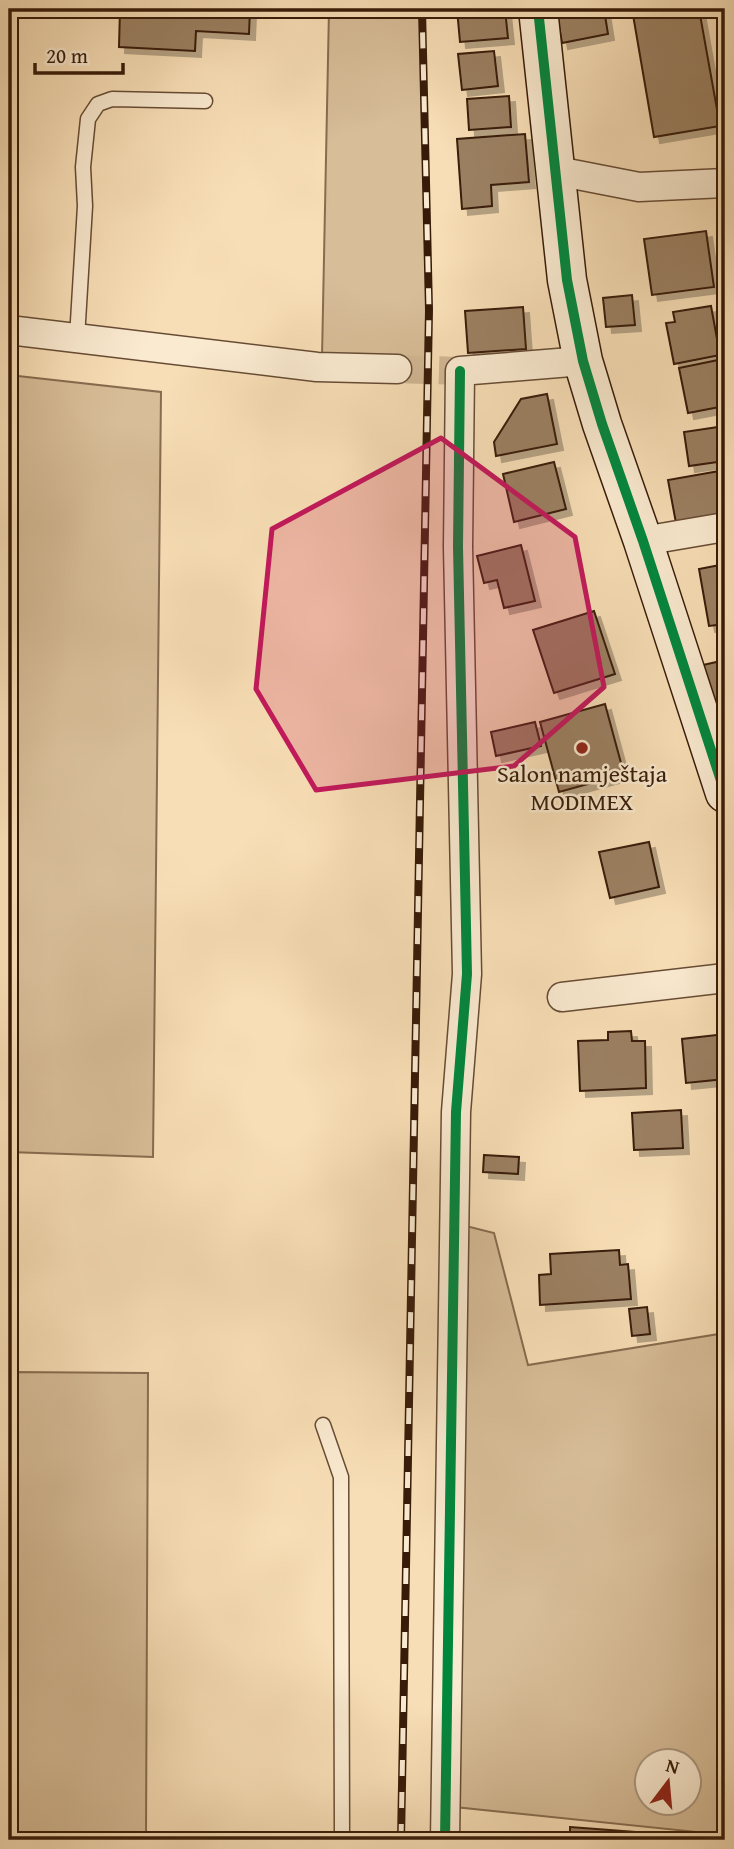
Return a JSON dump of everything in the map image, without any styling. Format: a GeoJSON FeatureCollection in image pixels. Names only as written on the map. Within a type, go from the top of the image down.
{"type":"FeatureCollection","features":[{"type":"Feature","properties":{"kind":"street"},"geometry":{"type":"LineString","coordinates":[[538,9],[567,280],[583,361],[725,793]]}},
{"type":"Feature","properties":{"kind":"street"},"geometry":{"type":"LineString","coordinates":[[557,171],[639,187],[725,183]]}},
{"type":"Feature","properties":{"kind":"street"},"geometry":{"type":"LineString","coordinates":[[9,330],[317,366],[397,369]]}},
{"type":"Feature","properties":{"kind":"street"},"geometry":{"type":"LineString","coordinates":[[445,1840],[456,1112],[467,974],[458,547],[460,371],[583,361]]}},
{"type":"Feature","properties":{"kind":"street"},"geometry":{"type":"LineString","coordinates":[[643,541],[725,527]]}},
{"type":"Feature","properties":{"kind":"street"},"geometry":{"type":"LineString","coordinates":[[562,997],[725,978]]}},
{"type":"Feature","properties":{"kind":"lane"},"geometry":{"type":"LineString","coordinates":[[77,338],[85,206],[83,167],[88,119],[98,104],[112,99],[205,101]]}},
{"type":"Feature","properties":{"kind":"lane"},"geometry":{"type":"LineString","coordinates":[[323,1425],[341,1476],[342,1840]]}},
{"type":"Feature","properties":{"kind":"highlighted area"},"geometry":{"type":"Polygon","coordinates":[[[441,438],[575,537],[604,687],[514,766],[316,790],[256,689],[272,529],[441,438]]]}},
{"type":"Feature","properties":{"kind":"shaded area"},"geometry":{"type":"Polygon","coordinates":[[[329,9],[420,9],[428,361],[322,357],[329,9]]]}},
{"type":"Feature","properties":{"kind":"shaded area"},"geometry":{"type":"Polygon","coordinates":[[[9,375],[161,392],[153,1157],[9,1152],[9,375]]]}},
{"type":"Feature","properties":{"kind":"shaded area"},"geometry":{"type":"Polygon","coordinates":[[[454,1223],[494,1233],[528,1365],[725,1333],[725,1835],[445,1806],[454,1223]]]}},
{"type":"Feature","properties":{"kind":"shaded area"},"geometry":{"type":"Polygon","coordinates":[[[9,1372],[148,1373],[146,1840],[9,1840],[9,1372]]]}},
{"type":"Feature","properties":{"kind":"building"},"geometry":{"type":"Polygon","coordinates":[[[120,9],[250,9],[249,34],[196,31],[195,51],[119,47],[120,9]]]}},
{"type":"Feature","properties":{"kind":"building"},"geometry":{"type":"Polygon","coordinates":[[[457,9],[505,9],[508,38],[460,42],[457,9]]]}},
{"type":"Feature","properties":{"kind":"building"},"geometry":{"type":"Polygon","coordinates":[[[556,9],[604,9],[608,34],[562,43],[556,9]]]}},
{"type":"Feature","properties":{"kind":"building"},"geometry":{"type":"Polygon","coordinates":[[[632,9],[699,9],[720,126],[654,137],[632,9]]]}},
{"type":"Feature","properties":{"kind":"building"},"geometry":{"type":"Polygon","coordinates":[[[494,51],[498,86],[462,90],[458,54],[494,51]]]}},
{"type":"Feature","properties":{"kind":"building"},"geometry":{"type":"Polygon","coordinates":[[[509,96],[511,127],[469,130],[467,99],[509,96]]]}},
{"type":"Feature","properties":{"kind":"building"},"geometry":{"type":"Polygon","coordinates":[[[525,134],[529,182],[491,185],[492,206],[462,209],[457,139],[525,134]]]}},
{"type":"Feature","properties":{"kind":"building"},"geometry":{"type":"Polygon","coordinates":[[[706,231],[714,287],[652,295],[644,239],[706,231]]]}},
{"type":"Feature","properties":{"kind":"building"},"geometry":{"type":"Polygon","coordinates":[[[632,295],[635,325],[606,327],[603,298],[632,295]]]}},
{"type":"Feature","properties":{"kind":"building"},"geometry":{"type":"Polygon","coordinates":[[[711,306],[720,355],[674,364],[666,323],[675,322],[673,312],[711,306]]]}},
{"type":"Feature","properties":{"kind":"building"},"geometry":{"type":"Polygon","coordinates":[[[523,307],[526,349],[468,353],[465,311],[523,307]]]}},
{"type":"Feature","properties":{"kind":"building"},"geometry":{"type":"Polygon","coordinates":[[[723,359],[725,406],[688,413],[679,368],[723,359]]]}},
{"type":"Feature","properties":{"kind":"building"},"geometry":{"type":"Polygon","coordinates":[[[547,394],[557,444],[496,456],[494,442],[521,399],[547,394]]]}},
{"type":"Feature","properties":{"kind":"building"},"geometry":{"type":"Polygon","coordinates":[[[725,426],[725,461],[689,466],[684,432],[725,426]]]}},
{"type":"Feature","properties":{"kind":"building"},"geometry":{"type":"Polygon","coordinates":[[[554,462],[566,509],[514,522],[503,474],[554,462]]]}},
{"type":"Feature","properties":{"kind":"building"},"geometry":{"type":"Polygon","coordinates":[[[725,470],[725,514],[676,523],[668,480],[725,470]]]}},
{"type":"Feature","properties":{"kind":"building"},"geometry":{"type":"Polygon","coordinates":[[[521,545],[535,601],[504,608],[497,580],[484,583],[477,556],[521,545]]]}},
{"type":"Feature","properties":{"kind":"building"},"geometry":{"type":"Polygon","coordinates":[[[725,564],[725,624],[709,626],[699,569],[725,564]]]}},
{"type":"Feature","properties":{"kind":"building"},"geometry":{"type":"Polygon","coordinates":[[[594,611],[615,674],[554,693],[533,630],[594,611]]]}},
{"type":"Feature","properties":{"kind":"building"},"geometry":{"type":"Polygon","coordinates":[[[725,660],[725,700],[711,703],[703,665],[725,660]]]}},
{"type":"Feature","properties":{"kind":"building","name":"Salon namještaja MODIMEX"},"geometry":{"type":"Polygon","coordinates":[[[605,704],[624,774],[559,792],[540,722],[605,704]]]}},
{"type":"Feature","properties":{"kind":"building"},"geometry":{"type":"Polygon","coordinates":[[[535,722],[541,746],[496,756],[491,732],[535,722]]]}},
{"type":"Feature","properties":{"kind":"building"},"geometry":{"type":"Polygon","coordinates":[[[649,842],[659,887],[610,898],[599,852],[649,842]]]}},
{"type":"Feature","properties":{"kind":"building"},"geometry":{"type":"Polygon","coordinates":[[[631,1031],[632,1041],[645,1041],[646,1088],[580,1091],[578,1041],[608,1040],[608,1032],[631,1031]]]}},
{"type":"Feature","properties":{"kind":"building"},"geometry":{"type":"Polygon","coordinates":[[[725,1034],[725,1079],[686,1083],[682,1039],[725,1034]]]}},
{"type":"Feature","properties":{"kind":"building"},"geometry":{"type":"Polygon","coordinates":[[[681,1110],[683,1148],[634,1150],[632,1113],[681,1110]]]}},
{"type":"Feature","properties":{"kind":"building"},"geometry":{"type":"Polygon","coordinates":[[[484,1155],[519,1157],[518,1174],[483,1172],[484,1155]]]}},
{"type":"Feature","properties":{"kind":"building"},"geometry":{"type":"Polygon","coordinates":[[[718,1186],[725,1186],[725,1207],[721,1207],[718,1186]]]}},
{"type":"Feature","properties":{"kind":"building"},"geometry":{"type":"Polygon","coordinates":[[[619,1250],[620,1265],[628,1264],[631,1299],[540,1305],[539,1275],[551,1274],[550,1254],[619,1250]]]}},
{"type":"Feature","properties":{"kind":"building"},"geometry":{"type":"Polygon","coordinates":[[[647,1307],[650,1334],[632,1336],[629,1309],[647,1307]]]}},
{"type":"Feature","properties":{"kind":"building"},"geometry":{"type":"Polygon","coordinates":[[[570,1827],[635,1832],[635,1840],[570,1840],[570,1827]]]}},
{"type":"Feature","properties":{"kind":"building"},"geometry":{"type":"Polygon","coordinates":[[[648,1836],[695,1840],[647,1840],[648,1836]]]}},
{"type":"Feature","properties":{"kind":"tunnel"},"geometry":{"type":"LineString","coordinates":[[397,369],[460,371]]}},
{"type":"Feature","properties":{"kind":"railway"},"geometry":{"type":"LineString","coordinates":[[401,1840],[429,310],[422,9]]}},
{"type":"Feature","properties":{"kind":"cycle path"},"geometry":{"type":"LineString","coordinates":[[538,9],[567,280],[583,361],[725,793]]}},
{"type":"Feature","properties":{"kind":"cycle path"},"geometry":{"type":"LineString","coordinates":[[445,1840],[456,1112],[467,974],[458,547],[460,371]]}},
{"type":"Feature","properties":{"kind":"place","name":"Salon namještaja MODIMEX"},"geometry":{"type":"Point","coordinates":[582,748]}}]}
